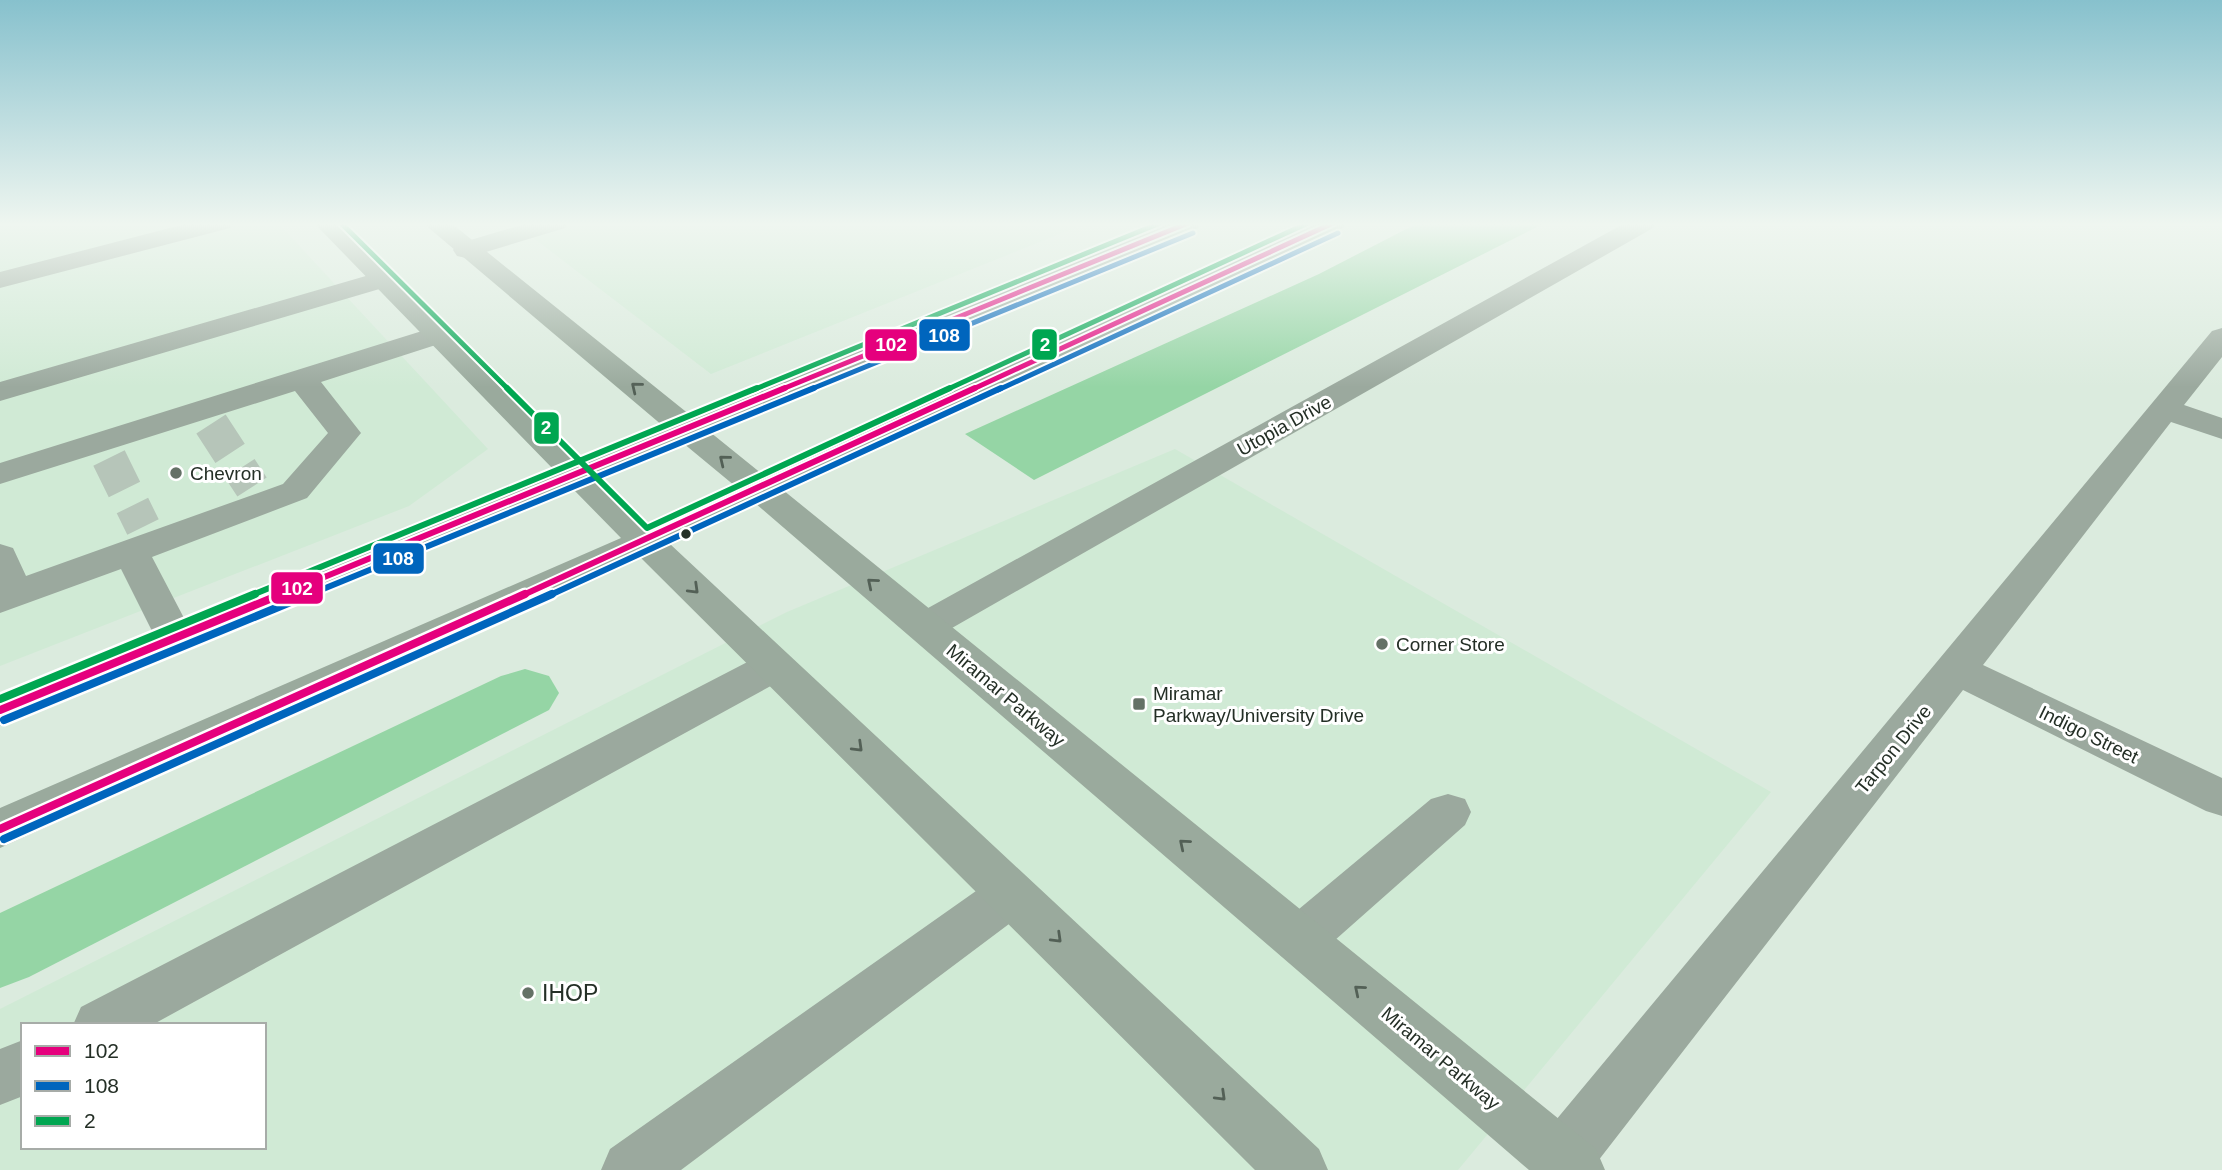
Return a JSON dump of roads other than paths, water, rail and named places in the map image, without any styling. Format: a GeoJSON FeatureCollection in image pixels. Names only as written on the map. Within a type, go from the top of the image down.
{"type":"FeatureCollection","features":[{"type":"Feature","properties":{"kind":"main road","name":"Miramar Parkway"},"geometry":{"type":"LineString","coordinates":[[500,278],[760,489],[1568,1165]]}},
{"type":"Feature","properties":{"kind":"main road"},"geometry":{"type":"LineString","coordinates":[[0,710],[1057,278]]}},
{"type":"Feature","properties":{"kind":"main road"},"geometry":{"type":"LineString","coordinates":[[0,829],[760,489],[1216,278]]}},
{"type":"Feature","properties":{"kind":"main road"},"geometry":{"type":"LineString","coordinates":[[383,279],[577,475],[1298,1170]]}},
{"type":"Feature","properties":{"kind":"street","name":"Utopia Drive"},"geometry":{"type":"LineString","coordinates":[[924,627],[1547,278]]}},
{"type":"Feature","properties":{"kind":"street"},"geometry":{"type":"LineString","coordinates":[[0,392],[383,279]]}},
{"type":"Feature","properties":{"kind":"street"},"geometry":{"type":"LineString","coordinates":[[0,474],[105,450],[207,416],[301,378],[438,335]]}},
{"type":"Feature","properties":{"kind":"street","name":"Tarpon Drive"},"geometry":{"type":"LineString","coordinates":[[1568,1165],[1956,670],[2222,337]]}},
{"type":"Feature","properties":{"kind":"street"},"geometry":{"type":"LineString","coordinates":[[0,556],[7,598],[258,495],[295,491],[345,433],[301,378]]}},
{"type":"Feature","properties":{"kind":"street"},"geometry":{"type":"LineString","coordinates":[[2163,409],[2222,429]]}},
{"type":"Feature","properties":{"kind":"street"},"geometry":{"type":"LineString","coordinates":[[142,541],[175,639]]}},
{"type":"Feature","properties":{"kind":"street"},"geometry":{"type":"LineString","coordinates":[[104,1023],[774,666]]}},
{"type":"Feature","properties":{"kind":"street","name":"Indigo Street"},"geometry":{"type":"LineString","coordinates":[[1956,670],[2222,798]]}},
{"type":"Feature","properties":{"kind":"street"},"geometry":{"type":"LineString","coordinates":[[1299,940],[1448,811]]}},
{"type":"Feature","properties":{"kind":"street"},"geometry":{"type":"LineString","coordinates":[[631,1170],[1011,894]]}},
{"type":"Feature","properties":{"kind":"street"},"geometry":{"type":"LineString","coordinates":[[0,1078],[21,1067]]}},
{"type":"Feature","properties":{"kind":"waterway"},"geometry":{"type":"LineString","coordinates":[[0,952],[525,693]]}},
{"type":"Feature","properties":{"kind":"tunnel"},"geometry":{"type":"LineString","coordinates":[[211,424],[252,487]]}},
{"type":"Feature","properties":{"kind":"tunnel"},"geometry":{"type":"LineString","coordinates":[[109,458],[143,527]]}},
{"type":"Feature","properties":{"kind":"place","name":"Chevron"},"geometry":{"type":"Point","coordinates":[176,473]}},
{"type":"Feature","properties":{"kind":"place","name":"Corner Store"},"geometry":{"type":"Point","coordinates":[1382,644]}},
{"type":"Feature","properties":{"kind":"place","name":"Miramar Parkway/University Drive"},"geometry":{"type":"Point","coordinates":[1139,704]}},
{"type":"Feature","properties":{"kind":"place","name":"IHOP"},"geometry":{"type":"Point","coordinates":[528,993]}}]}
